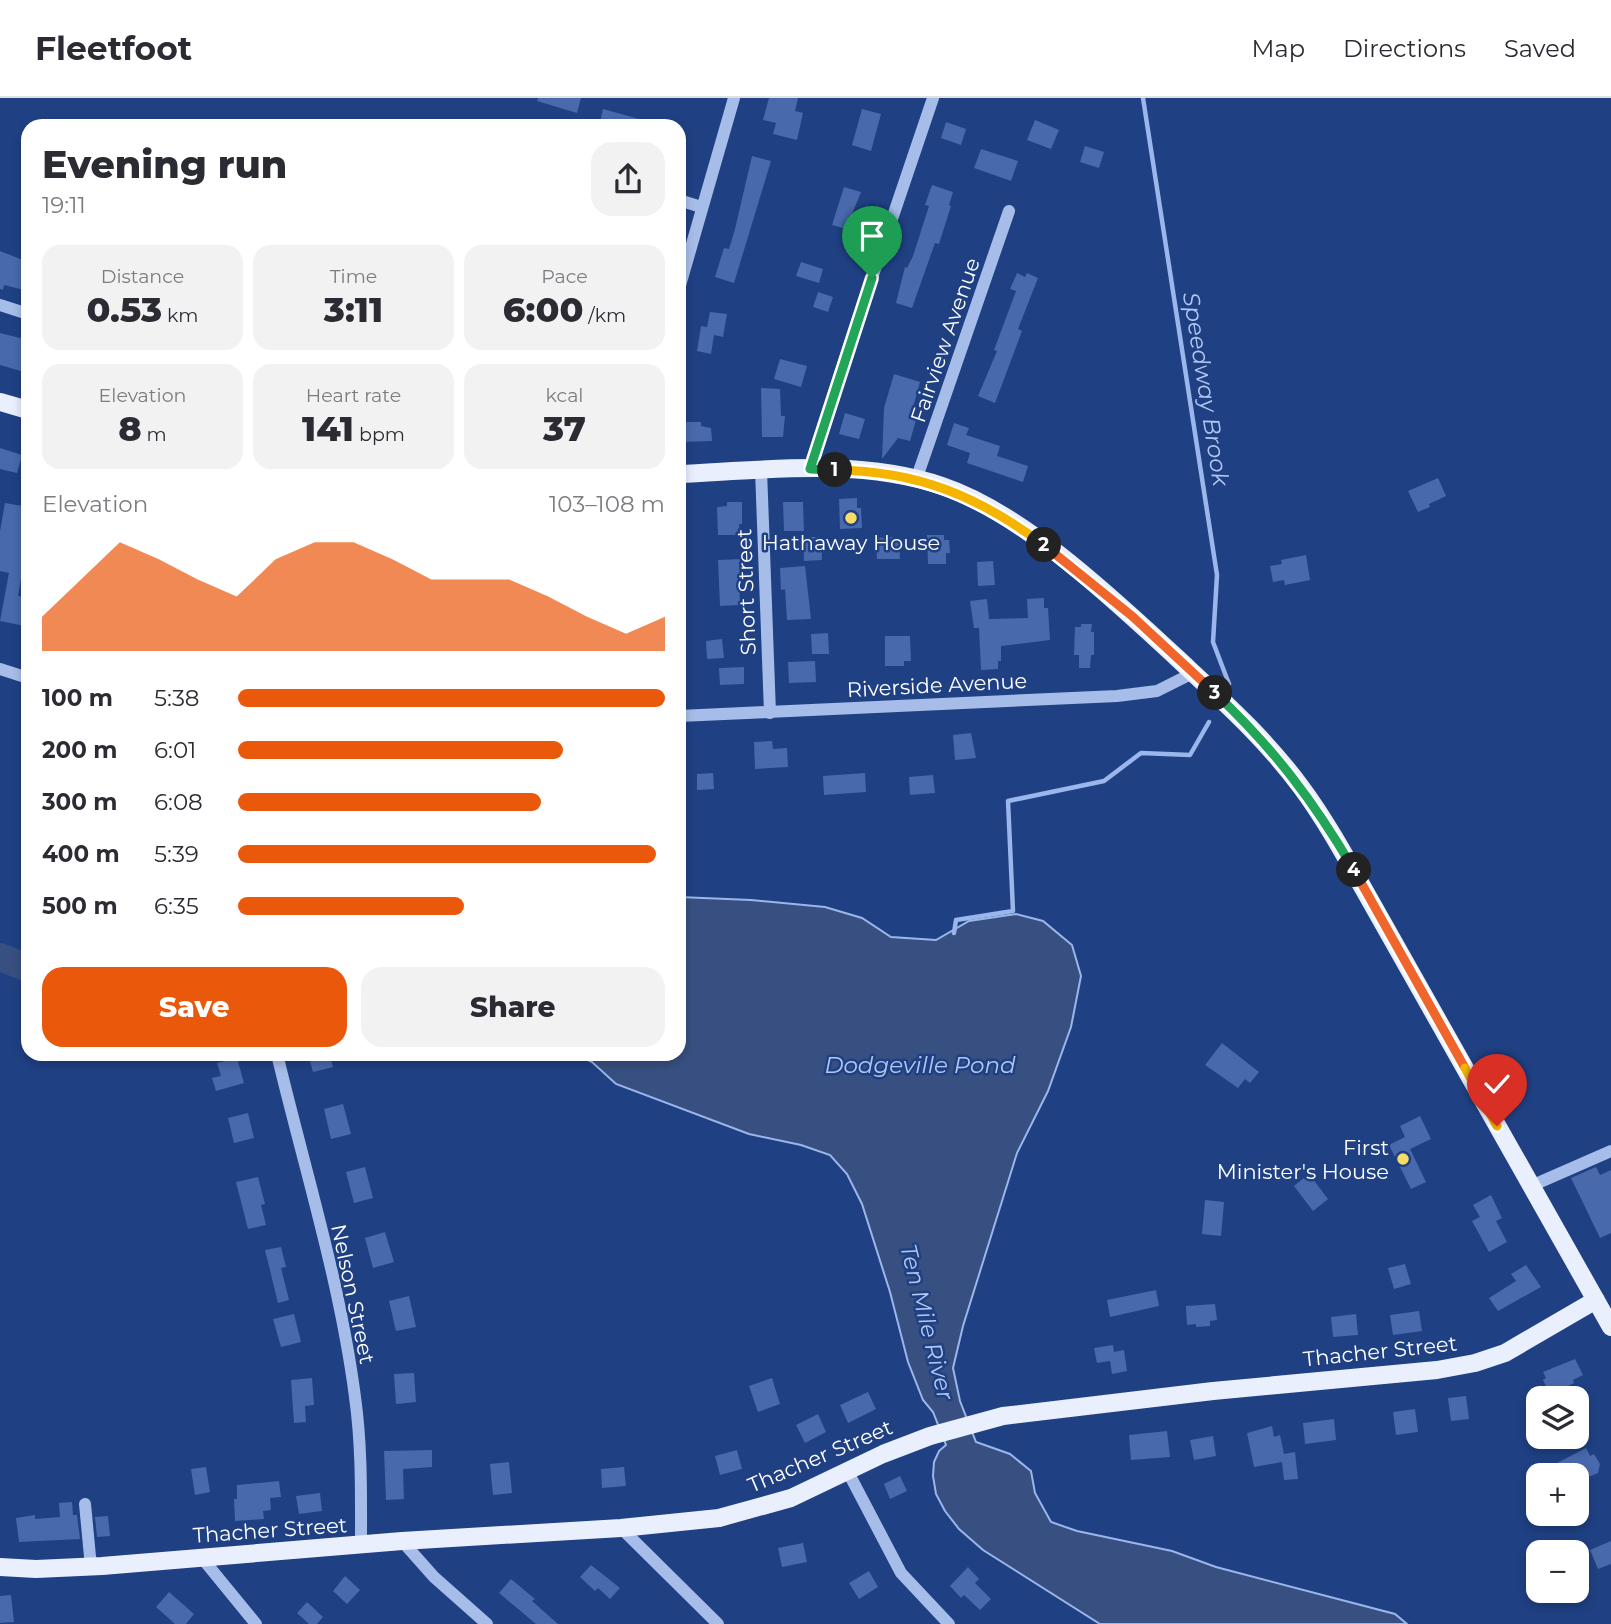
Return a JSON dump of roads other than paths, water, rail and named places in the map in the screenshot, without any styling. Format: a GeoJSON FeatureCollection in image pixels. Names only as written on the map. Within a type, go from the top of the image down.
{"type":"FeatureCollection","features":[{"type":"Feature","properties":{"kind":"main road"},"geometry":{"type":"LineString","coordinates":[[0,402],[21,408]]}},
{"type":"Feature","properties":{"kind":"main road"},"geometry":{"type":"LineString","coordinates":[[686,474],[810,469],[874,472],[942,486],[1015,523],[1132,616],[1262,738],[1301,787],[1331,831],[1611,1327]]}},
{"type":"Feature","properties":{"kind":"main road","name":"Thacher Street"},"geometry":{"type":"LineString","coordinates":[[0,1567],[91,1567],[402,1541],[621,1528],[732,1515],[791,1498],[883,1454],[930,1436],[1003,1416],[1213,1391],[1437,1370],[1475,1363],[1504,1353],[1596,1300]]}},
{"type":"Feature","properties":{"kind":"street"},"geometry":{"type":"LineString","coordinates":[[686,263],[734,98]]}},
{"type":"Feature","properties":{"kind":"street"},"geometry":{"type":"LineString","coordinates":[[810,469],[933,98]]}},
{"type":"Feature","properties":{"kind":"street"},"geometry":{"type":"LineString","coordinates":[[686,203],[701,207]]}},
{"type":"Feature","properties":{"kind":"street","name":"Fairview Avenue"},"geometry":{"type":"LineString","coordinates":[[916,480],[1009,211]]}},
{"type":"Feature","properties":{"kind":"street"},"geometry":{"type":"LineString","coordinates":[[0,305],[21,312]]}},
{"type":"Feature","properties":{"kind":"street","name":"Short Street"},"geometry":{"type":"LineString","coordinates":[[761,470],[770,713]]}},
{"type":"Feature","properties":{"kind":"street"},"geometry":{"type":"LineString","coordinates":[[0,669],[21,676]]}},
{"type":"Feature","properties":{"kind":"street","name":"Riverside Avenue"},"geometry":{"type":"LineString","coordinates":[[686,716],[1117,696],[1157,691],[1193,673]]}},
{"type":"Feature","properties":{"kind":"street","name":"Nelson Street"},"geometry":{"type":"LineString","coordinates":[[278,1061],[329,1264],[353,1382],[362,1458],[361,1546]]}},
{"type":"Feature","properties":{"kind":"street"},"geometry":{"type":"LineString","coordinates":[[1531,1186],[1611,1151]]}},
{"type":"Feature","properties":{"kind":"street"},"geometry":{"type":"LineString","coordinates":[[848,1472],[901,1573],[949,1624]]}},
{"type":"Feature","properties":{"kind":"street"},"geometry":{"type":"LineString","coordinates":[[85,1504],[91,1567]]}},
{"type":"Feature","properties":{"kind":"street"},"geometry":{"type":"LineString","coordinates":[[621,1528],[718,1624]]}},
{"type":"Feature","properties":{"kind":"street"},"geometry":{"type":"LineString","coordinates":[[402,1541],[434,1577],[487,1624]]}},
{"type":"Feature","properties":{"kind":"street"},"geometry":{"type":"LineString","coordinates":[[202,1558],[256,1624]]}},
{"type":"Feature","properties":{"kind":"water","name":"Dodgeville Pond"},"geometry":{"type":"Polygon","coordinates":[[[686,897],[825,907],[862,918],[891,937],[936,940],[969,921],[1016,914],[1043,921],[1072,945],[1081,976],[1071,1027],[1048,1091],[1017,1153],[963,1326],[953,1368],[960,1401],[976,1442],[1010,1454],[1031,1471],[1035,1493],[1051,1522],[1077,1531],[1172,1551],[1216,1567],[1395,1614],[1407,1624],[1100,1624],[983,1550],[959,1529],[936,1494],[934,1462],[939,1451],[946,1445],[933,1412],[923,1400],[908,1362],[890,1292],[862,1204],[847,1174],[830,1155],[801,1145],[749,1134],[616,1084],[590,1061],[686,1061],[686,897]]]}},
{"type":"Feature","properties":{"kind":"waterway","name":"Speedway Brook"},"geometry":{"type":"LineString","coordinates":[[1143,98],[1217,575],[1213,642],[1229,684]]}},
{"type":"Feature","properties":{"kind":"waterway","name":"Speedway Brook"},"geometry":{"type":"LineString","coordinates":[[954,933],[956,920],[1013,911],[1008,801],[1104,781],[1141,753],[1190,755],[1209,722]]}},
{"type":"Feature","properties":{"kind":"waterway","name":"Ten Mile River"},"geometry":{"type":"LineString","coordinates":[[0,957],[21,965]]}},
{"type":"Feature","properties":{"kind":"place","name":"Hathaway House"},"geometry":{"type":"Point","coordinates":[851,518]}},
{"type":"Feature","properties":{"kind":"place","name":"First Minister's House"},"geometry":{"type":"Point","coordinates":[1403,1159]}}]}
